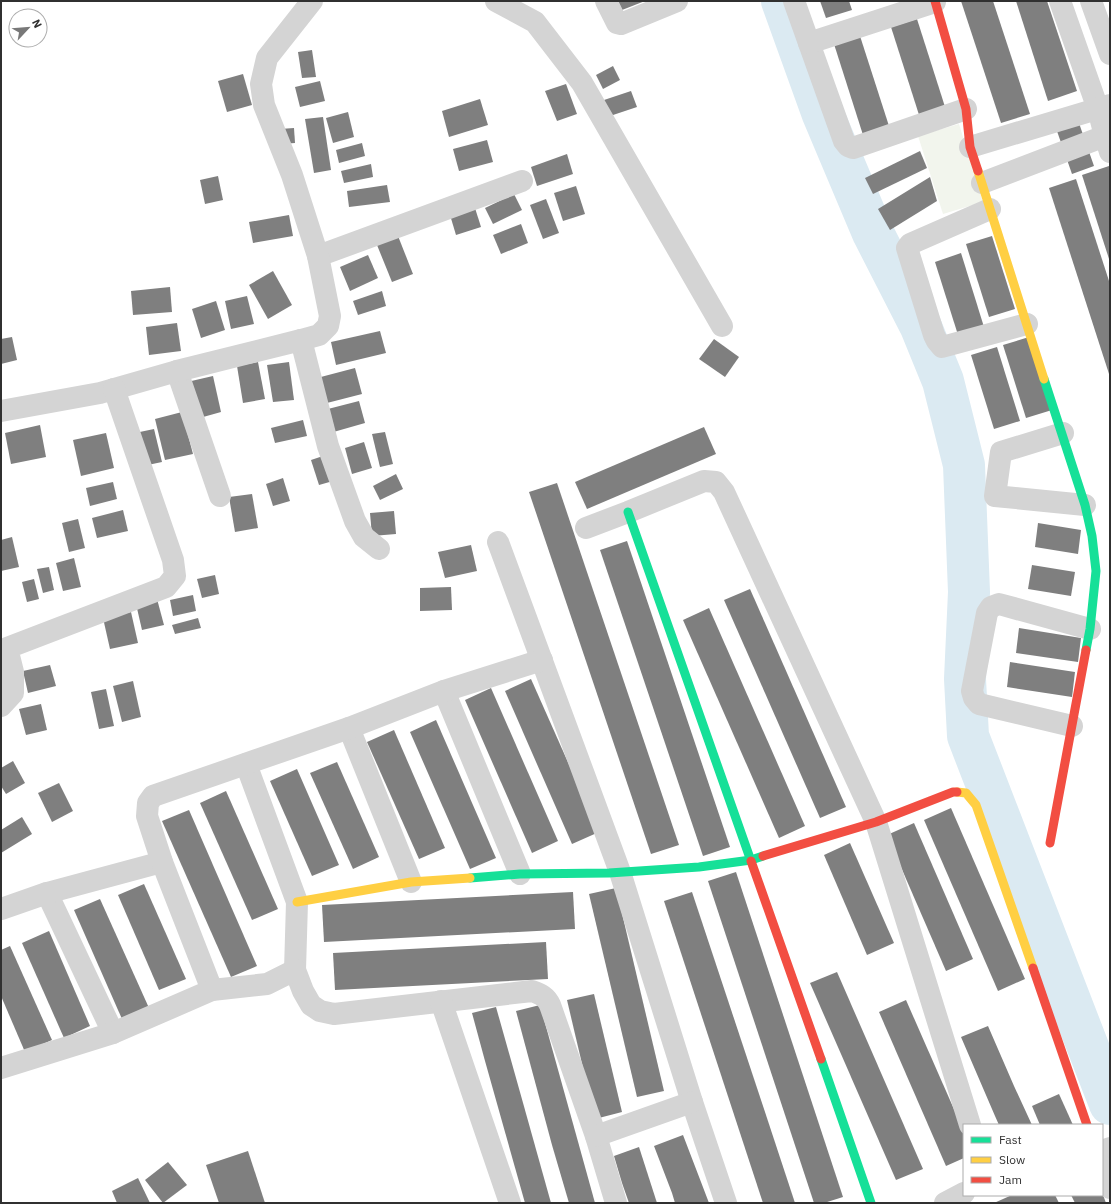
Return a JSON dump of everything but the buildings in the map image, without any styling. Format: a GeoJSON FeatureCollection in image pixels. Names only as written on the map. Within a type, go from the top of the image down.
{"type":"FeatureCollection","features":[{"type":"Feature","properties":{"kind":"street"},"geometry":{"type":"LineString","coordinates":[[1,411],[100,393],[177,371],[301,340],[319,334],[328,326],[330,316],[318,256],[292,175],[264,105],[261,84],[267,58],[312,1]]}},
{"type":"Feature","properties":{"kind":"street"},"geometry":{"type":"LineString","coordinates":[[496,1],[535,22],[582,83],[722,326]]}},
{"type":"Feature","properties":{"kind":"street"},"geometry":{"type":"LineString","coordinates":[[606,1],[617,22],[621,24],[677,1]]}},
{"type":"Feature","properties":{"kind":"street"},"geometry":{"type":"LineString","coordinates":[[794,1],[844,141],[848,146],[853,148],[966,109]]}},
{"type":"Feature","properties":{"kind":"street"},"geometry":{"type":"LineString","coordinates":[[982,183],[1108,141],[1104,107],[1060,1]]}},
{"type":"Feature","properties":{"kind":"street"},"geometry":{"type":"LineString","coordinates":[[1091,1],[1110,54]]}},
{"type":"Feature","properties":{"kind":"street"},"geometry":{"type":"LineString","coordinates":[[809,43],[935,2],[966,109],[970,147],[1063,433],[1085,505],[1092,536],[1096,571],[1090,628],[1050,843]]}},
{"type":"Feature","properties":{"kind":"street"},"geometry":{"type":"LineString","coordinates":[[970,147],[1104,107]]}},
{"type":"Feature","properties":{"kind":"street"},"geometry":{"type":"LineString","coordinates":[[318,256],[522,181]]}},
{"type":"Feature","properties":{"kind":"street"},"geometry":{"type":"LineString","coordinates":[[990,209],[910,244],[907,248],[934,335],[942,347],[1027,324]]}},
{"type":"Feature","properties":{"kind":"street"},"geometry":{"type":"LineString","coordinates":[[301,340],[328,446],[355,521],[364,538],[379,549]]}},
{"type":"Feature","properties":{"kind":"street"},"geometry":{"type":"LineString","coordinates":[[177,371],[220,496]]}},
{"type":"Feature","properties":{"kind":"street"},"geometry":{"type":"LineString","coordinates":[[1,706],[13,693],[13,672],[7,648],[166,587],[175,576],[173,560],[114,389]]}},
{"type":"Feature","properties":{"kind":"street"},"geometry":{"type":"LineString","coordinates":[[1063,433],[1001,452],[995,496],[1085,505]]}},
{"type":"Feature","properties":{"kind":"street"},"geometry":{"type":"LineString","coordinates":[[586,528],[704,481],[716,482],[724,492],[876,822],[970,1124]]}},
{"type":"Feature","properties":{"kind":"street"},"geometry":{"type":"LineString","coordinates":[[628,512],[871,1203]]}},
{"type":"Feature","properties":{"kind":"street"},"geometry":{"type":"LineString","coordinates":[[498,542],[620,872],[692,1102],[726,1203]]}},
{"type":"Feature","properties":{"kind":"street"},"geometry":{"type":"LineString","coordinates":[[1072,726],[979,704],[974,698],[972,691],[987,613],[991,607],[999,604],[1090,628]]}},
{"type":"Feature","properties":{"kind":"street"},"geometry":{"type":"LineString","coordinates":[[212,990],[162,862],[148,816],[148,803],[153,796],[349,728],[444,691],[542,660]]}},
{"type":"Feature","properties":{"kind":"street"},"geometry":{"type":"LineString","coordinates":[[444,691],[520,874]]}},
{"type":"Feature","properties":{"kind":"street"},"geometry":{"type":"LineString","coordinates":[[349,728],[411,882]]}},
{"type":"Feature","properties":{"kind":"street"},"geometry":{"type":"LineString","coordinates":[[246,764],[296,902],[295,970],[303,991],[312,1005],[320,1011],[334,1014],[532,992],[543,995],[548,1000],[550,1005],[596,1136],[616,1203]]}},
{"type":"Feature","properties":{"kind":"street"},"geometry":{"type":"LineString","coordinates":[[296,902],[411,882],[520,874],[620,872],[699,867],[751,860],[876,822],[953,792],[966,793],[976,805],[1087,1124]]}},
{"type":"Feature","properties":{"kind":"street"},"geometry":{"type":"LineString","coordinates":[[1,909],[47,893],[162,862]]}},
{"type":"Feature","properties":{"kind":"street"},"geometry":{"type":"LineString","coordinates":[[47,893],[113,1033]]}},
{"type":"Feature","properties":{"kind":"street"},"geometry":{"type":"LineString","coordinates":[[1,1068],[113,1033],[212,990],[267,984],[295,970]]}},
{"type":"Feature","properties":{"kind":"street"},"geometry":{"type":"LineString","coordinates":[[441,1001],[510,1203]]}},
{"type":"Feature","properties":{"kind":"street"},"geometry":{"type":"LineString","coordinates":[[596,1136],[692,1102]]}},
{"type":"Feature","properties":{"kind":"street"},"geometry":{"type":"LineString","coordinates":[[1105,1154],[1110,1188]]}},
{"type":"Feature","properties":{"kind":"street"},"geometry":{"type":"LineString","coordinates":[[945,1203],[963,1194]]}},
{"type":"Feature","properties":{"kind":"shaded area"},"geometry":{"type":"Polygon","coordinates":[[[959,124],[983,202],[943,214],[918,136],[959,124]]]}},
{"type":"Feature","properties":{"kind":"waterway"},"geometry":{"type":"LineString","coordinates":[[782,1],[822,112],[873,233],[921,327],[943,381],[964,465],[969,592],[965,679],[968,736],[1110,1104]]}},
{"type":"Feature","properties":{"kind":"traffic: fast"},"geometry":{"type":"LineString","coordinates":[[1044,379],[1085,505],[1092,536],[1096,571],[1090,629],[1086,650]]}},
{"type":"Feature","properties":{"kind":"traffic: fast"},"geometry":{"type":"LineString","coordinates":[[628,512],[751,861]]}},
{"type":"Feature","properties":{"kind":"traffic: fast"},"geometry":{"type":"LineString","coordinates":[[470,878],[520,874],[609,873],[699,867],[751,860],[763,856]]}},
{"type":"Feature","properties":{"kind":"traffic: fast"},"geometry":{"type":"LineString","coordinates":[[821,1059],[871,1203]]}},
{"type":"Feature","properties":{"kind":"traffic: slow"},"geometry":{"type":"LineString","coordinates":[[978,171],[1044,379]]}},
{"type":"Feature","properties":{"kind":"traffic: slow"},"geometry":{"type":"LineString","coordinates":[[957,792],[966,793],[976,805],[1033,968]]}},
{"type":"Feature","properties":{"kind":"traffic: slow"},"geometry":{"type":"LineString","coordinates":[[297,902],[411,882],[470,878]]}},
{"type":"Feature","properties":{"kind":"traffic: jam"},"geometry":{"type":"LineString","coordinates":[[935,1],[966,109],[970,147],[978,171]]}},
{"type":"Feature","properties":{"kind":"traffic: jam"},"geometry":{"type":"LineString","coordinates":[[1050,843],[1086,650]]}},
{"type":"Feature","properties":{"kind":"traffic: jam"},"geometry":{"type":"LineString","coordinates":[[763,856],[876,822],[953,792],[957,792]]}},
{"type":"Feature","properties":{"kind":"traffic: jam"},"geometry":{"type":"LineString","coordinates":[[751,861],[821,1059]]}},
{"type":"Feature","properties":{"kind":"traffic: jam"},"geometry":{"type":"LineString","coordinates":[[1033,968],[1087,1124]]}}]}
